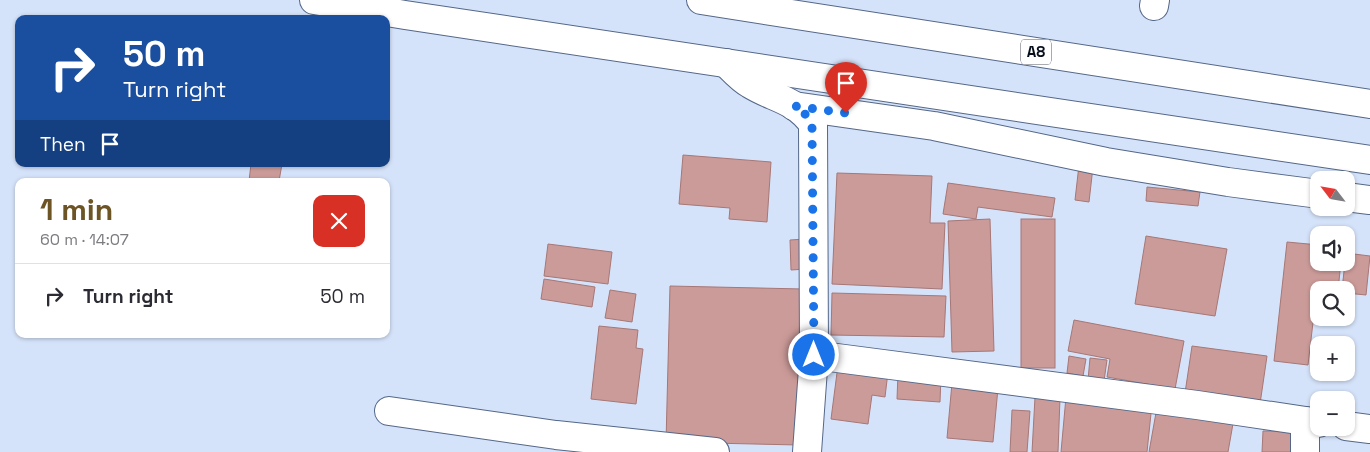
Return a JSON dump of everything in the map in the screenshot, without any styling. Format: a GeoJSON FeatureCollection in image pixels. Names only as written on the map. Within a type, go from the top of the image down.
{"type":"FeatureCollection","features":[{"type":"Feature","properties":{"kind":"main road"},"geometry":{"type":"LineString","coordinates":[[314,0],[1370,160]]}},
{"type":"Feature","properties":{"kind":"main road","name":"A8"},"geometry":{"type":"LineString","coordinates":[[702,0],[1370,104]]}},
{"type":"Feature","properties":{"kind":"main road"},"geometry":{"type":"LineString","coordinates":[[726,63],[739,76],[752,85],[782,98],[794,106],[805,114],[812,124],[814,355],[808,452]]}},
{"type":"Feature","properties":{"kind":"main road"},"geometry":{"type":"LineString","coordinates":[[794,106],[934,126],[1116,163],[1228,182],[1310,193]]}},
{"type":"Feature","properties":{"kind":"main road"},"geometry":{"type":"LineString","coordinates":[[1355,198],[1370,200]]}},
{"type":"Feature","properties":{"kind":"main road"},"geometry":{"type":"LineString","coordinates":[[814,355],[1310,422]]}},
{"type":"Feature","properties":{"kind":"main road"},"geometry":{"type":"LineString","coordinates":[[389,411],[556,444],[715,452]]}},
{"type":"Feature","properties":{"kind":"main road"},"geometry":{"type":"LineString","coordinates":[[1355,427],[1370,429]]}},
{"type":"Feature","properties":{"kind":"main road"},"geometry":{"type":"LineString","coordinates":[[1305,452],[1310,431]]}},
{"type":"Feature","properties":{"kind":"building"},"geometry":{"type":"Polygon","coordinates":[[[683,155],[771,162],[767,222],[729,219],[730,208],[679,204],[683,155]]]}},
{"type":"Feature","properties":{"kind":"building"},"geometry":{"type":"Polygon","coordinates":[[[1079,165],[1093,167],[1089,202],[1075,200],[1079,165]]]}},
{"type":"Feature","properties":{"kind":"building"},"geometry":{"type":"Polygon","coordinates":[[[251,167],[281,167],[280,178],[249,178],[251,167]]]}},
{"type":"Feature","properties":{"kind":"building"},"geometry":{"type":"Polygon","coordinates":[[[837,173],[932,176],[930,223],[945,223],[942,289],[832,284],[837,173]]]}},
{"type":"Feature","properties":{"kind":"building"},"geometry":{"type":"Polygon","coordinates":[[[948,183],[1055,198],[1052,217],[978,207],[976,219],[943,214],[948,183]]]}},
{"type":"Feature","properties":{"kind":"building"},"geometry":{"type":"Polygon","coordinates":[[[1147,187],[1200,192],[1198,206],[1146,201],[1147,187]]]}},
{"type":"Feature","properties":{"kind":"building"},"geometry":{"type":"Polygon","coordinates":[[[990,219],[994,351],[952,352],[948,221],[990,219]]]}},
{"type":"Feature","properties":{"kind":"building"},"geometry":{"type":"Polygon","coordinates":[[[1021,219],[1055,219],[1055,368],[1021,368],[1021,219]]]}},
{"type":"Feature","properties":{"kind":"building"},"geometry":{"type":"Polygon","coordinates":[[[1146,236],[1227,249],[1215,316],[1135,304],[1146,236]]]}},
{"type":"Feature","properties":{"kind":"building"},"geometry":{"type":"Polygon","coordinates":[[[805,239],[806,269],[791,270],[790,240],[805,239]]]}},
{"type":"Feature","properties":{"kind":"building"},"geometry":{"type":"Polygon","coordinates":[[[1287,242],[1310,244],[1310,271],[1340,271],[1339,281],[1310,281],[1310,326],[1313,326],[1308,365],[1274,361],[1287,242]]]}},
{"type":"Feature","properties":{"kind":"building"},"geometry":{"type":"Polygon","coordinates":[[[548,244],[612,252],[608,284],[544,276],[548,244]]]}},
{"type":"Feature","properties":{"kind":"building"},"geometry":{"type":"Polygon","coordinates":[[[1355,254],[1370,256],[1366,295],[1355,294],[1355,281],[1343,281],[1344,271],[1355,271],[1355,254]]]}},
{"type":"Feature","properties":{"kind":"building"},"geometry":{"type":"Polygon","coordinates":[[[544,279],[595,287],[592,307],[541,299],[544,279]]]}},
{"type":"Feature","properties":{"kind":"building"},"geometry":{"type":"Polygon","coordinates":[[[670,286],[803,289],[798,445],[666,442],[670,286]]]}},
{"type":"Feature","properties":{"kind":"building"},"geometry":{"type":"Polygon","coordinates":[[[610,290],[636,294],[632,322],[605,318],[610,290]]]}},
{"type":"Feature","properties":{"kind":"building"},"geometry":{"type":"Polygon","coordinates":[[[832,293],[946,296],[944,337],[831,335],[832,293]]]}},
{"type":"Feature","properties":{"kind":"building"},"geometry":{"type":"Polygon","coordinates":[[[1074,320],[1184,341],[1175,389],[1107,377],[1110,359],[1068,351],[1074,320]]]}},
{"type":"Feature","properties":{"kind":"building"},"geometry":{"type":"Polygon","coordinates":[[[599,326],[638,330],[636,348],[643,349],[636,404],[591,399],[599,326]]]}},
{"type":"Feature","properties":{"kind":"building"},"geometry":{"type":"Polygon","coordinates":[[[1192,346],[1267,356],[1260,404],[1185,393],[1192,346]]]}},
{"type":"Feature","properties":{"kind":"building"},"geometry":{"type":"Polygon","coordinates":[[[1069,356],[1086,359],[1083,376],[1067,373],[1069,356]]]}},
{"type":"Feature","properties":{"kind":"building"},"geometry":{"type":"Polygon","coordinates":[[[1090,358],[1107,360],[1104,381],[1088,380],[1090,358]]]}},
{"type":"Feature","properties":{"kind":"building"},"geometry":{"type":"Polygon","coordinates":[[[838,365],[888,372],[885,397],[872,395],[868,424],[831,419],[838,365]]]}},
{"type":"Feature","properties":{"kind":"building"},"geometry":{"type":"Polygon","coordinates":[[[898,373],[941,376],[940,402],[897,399],[898,373]]]}},
{"type":"Feature","properties":{"kind":"building"},"geometry":{"type":"Polygon","coordinates":[[[952,383],[998,388],[993,442],[947,438],[952,383]]]}},
{"type":"Feature","properties":{"kind":"building"},"geometry":{"type":"Polygon","coordinates":[[[1035,397],[1060,398],[1058,452],[1032,452],[1035,397]]]}},
{"type":"Feature","properties":{"kind":"building"},"geometry":{"type":"Polygon","coordinates":[[[1066,397],[1152,404],[1147,452],[1061,452],[1066,397]]]}},
{"type":"Feature","properties":{"kind":"building"},"geometry":{"type":"Polygon","coordinates":[[[1157,407],[1234,418],[1228,452],[1149,452],[1157,407]]]}},
{"type":"Feature","properties":{"kind":"building"},"geometry":{"type":"Polygon","coordinates":[[[1012,410],[1030,411],[1027,452],[1010,452],[1012,410]]]}},
{"type":"Feature","properties":{"kind":"building"},"geometry":{"type":"Polygon","coordinates":[[[1263,431],[1295,431],[1295,452],[1262,452],[1263,431]]]}},
{"type":"Feature","properties":{"kind":"route"},"geometry":{"type":"LineString","coordinates":[[814,355],[812,124],[805,114],[794,106],[846,113]]}}]}
